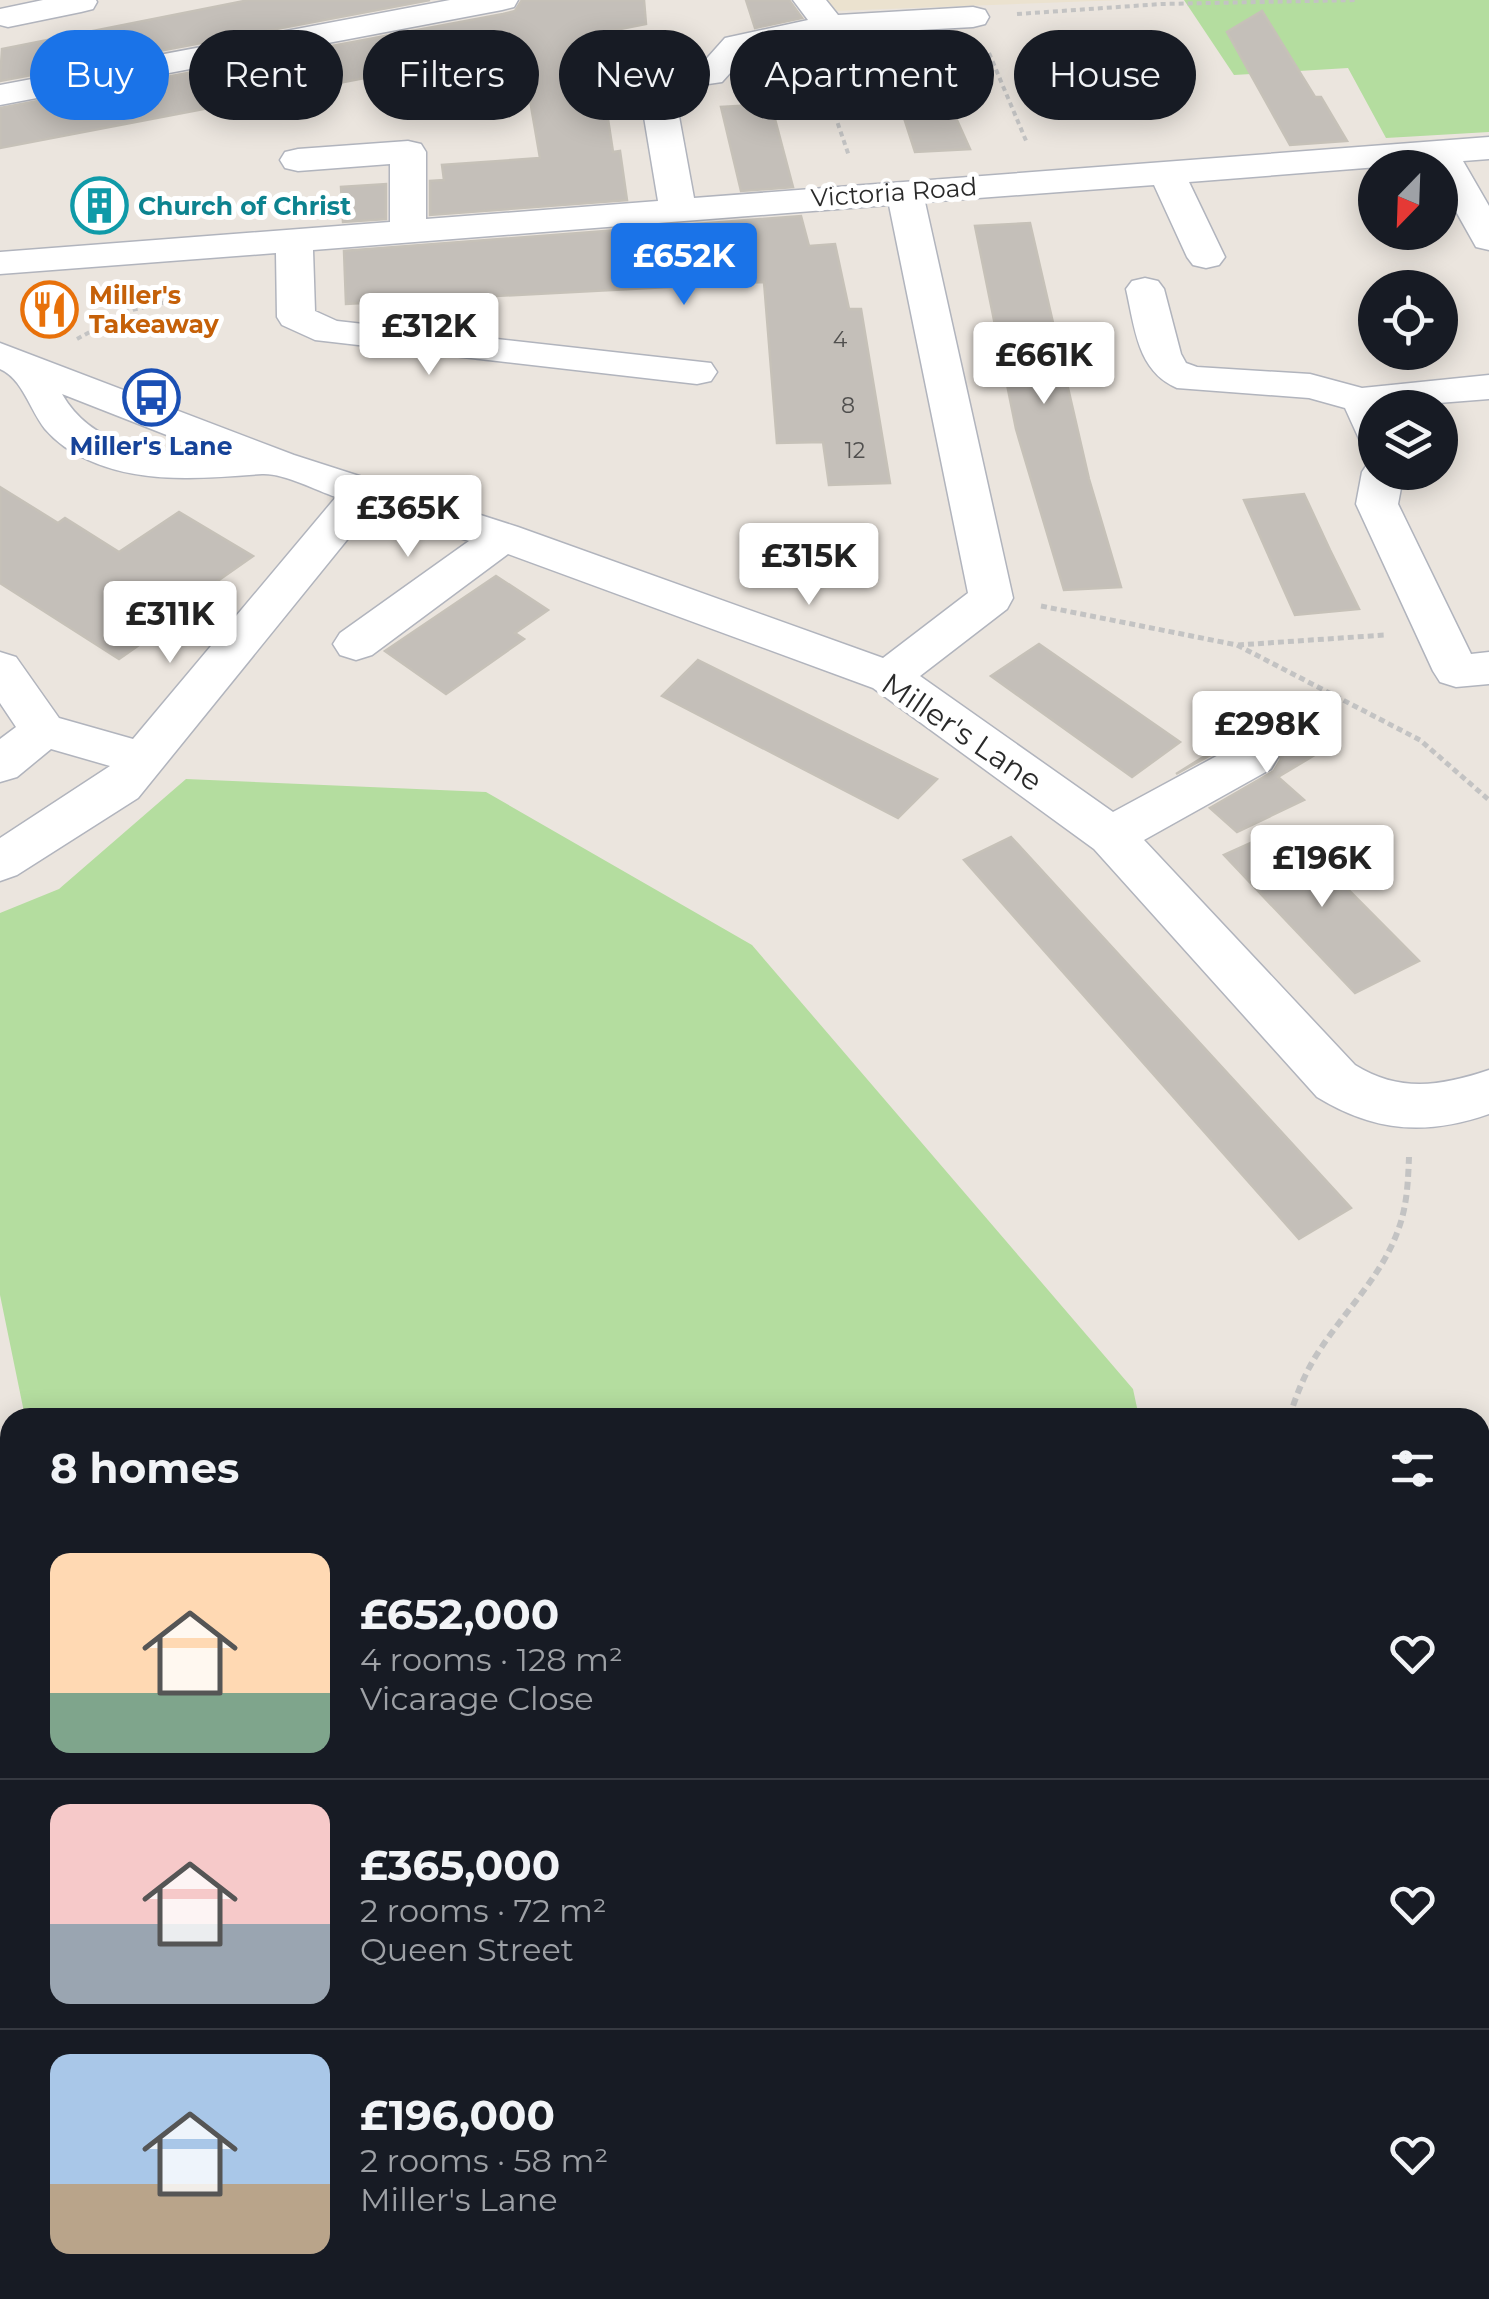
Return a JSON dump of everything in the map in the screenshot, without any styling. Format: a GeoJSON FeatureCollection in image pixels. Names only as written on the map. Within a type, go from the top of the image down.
{"type":"FeatureCollection","features":[{"type":"Feature","properties":{"kind":"street"},"geometry":{"type":"LineString","coordinates":[[0,95],[502,0]]}},
{"type":"Feature","properties":{"kind":"street"},"geometry":{"type":"LineString","coordinates":[[0,54],[10,8],[80,2]]}},
{"type":"Feature","properties":{"kind":"street"},"geometry":{"type":"LineString","coordinates":[[678,209],[655,81],[710,75],[737,45],[819,12],[973,17]]}},
{"type":"Feature","properties":{"kind":"street","name":"Victoria Road"},"geometry":{"type":"LineString","coordinates":[[1456,150],[1489,148]]}},
{"type":"Feature","properties":{"kind":"street"},"geometry":{"type":"LineString","coordinates":[[298,160],[408,152],[408,231]]}},
{"type":"Feature","properties":{"kind":"street","name":"Victoria Road"},"geometry":{"type":"LineString","coordinates":[[0,263],[1358,157]]}},
{"type":"Feature","properties":{"kind":"street"},"geometry":{"type":"LineString","coordinates":[[1166,172],[1206,257]]}},
{"type":"Feature","properties":{"kind":"street"},"geometry":{"type":"LineString","coordinates":[[1458,183],[1489,239]]}},
{"type":"Feature","properties":{"kind":"street"},"geometry":{"type":"LineString","coordinates":[[889,677],[991,598],[904,191]]}},
{"type":"Feature","properties":{"kind":"street"},"geometry":{"type":"LineString","coordinates":[[294,241],[296,317],[328,332],[697,372]]}},
{"type":"Feature","properties":{"kind":"street"},"geometry":{"type":"LineString","coordinates":[[1145,289],[1160,354],[1170,371],[1192,379],[1310,386],[1358,412]]}},
{"type":"Feature","properties":{"kind":"street","name":"Miller's Lane"},"geometry":{"type":"LineString","coordinates":[[14,360],[361,494],[503,537],[889,677],[1111,836],[1326,1073],[1356,1095],[1404,1111],[1430,1110],[1489,1092]]}},
{"type":"Feature","properties":{"kind":"street"},"geometry":{"type":"LineString","coordinates":[[1458,395],[1489,387]]}},
{"type":"Feature","properties":{"kind":"street"},"geometry":{"type":"LineString","coordinates":[[1380,490],[1377,504],[1436,629],[1472,670]]}},
{"type":"Feature","properties":{"kind":"street"},"geometry":{"type":"LineString","coordinates":[[0,862],[121,786],[361,494]]}},
{"type":"Feature","properties":{"kind":"street"},"geometry":{"type":"LineString","coordinates":[[356,644],[503,537]]}},
{"type":"Feature","properties":{"kind":"street"},"geometry":{"type":"LineString","coordinates":[[0,668],[43,730],[143,759]]}},
{"type":"Feature","properties":{"kind":"street"},"geometry":{"type":"LineString","coordinates":[[0,765],[43,730]]}},
{"type":"Feature","properties":{"kind":"street"},"geometry":{"type":"LineString","coordinates":[[1111,836],[1254,757]]}},
{"type":"Feature","properties":{"kind":"path"},"geometry":{"type":"LineString","coordinates":[[1044,181],[973,17],[1162,4],[1358,0]]}},
{"type":"Feature","properties":{"kind":"path"},"geometry":{"type":"LineString","coordinates":[[837,120],[862,195]]}},
{"type":"Feature","properties":{"kind":"path"},"geometry":{"type":"LineString","coordinates":[[14,360],[128,311],[174,300]]}},
{"type":"Feature","properties":{"kind":"path"},"geometry":{"type":"LineString","coordinates":[[991,598],[1237,645],[1282,645],[1436,629]]}},
{"type":"Feature","properties":{"kind":"path"},"geometry":{"type":"LineString","coordinates":[[1237,645],[1420,740],[1489,800]]}},
{"type":"Feature","properties":{"kind":"path"},"geometry":{"type":"LineString","coordinates":[[1293,1408],[1318,1353],[1376,1274],[1407,1211],[1411,1191],[1404,1111]]}},
{"type":"Feature","properties":{"kind":"shaded area"},"geometry":{"type":"Polygon","coordinates":[[[826,0],[1122,0],[835,11],[826,0]]]}},
{"type":"Feature","properties":{"kind":"green space"},"geometry":{"type":"Polygon","coordinates":[[[1184,0],[1489,0],[1489,132],[1386,138],[1348,68],[1234,75],[1184,0]]]}},
{"type":"Feature","properties":{"kind":"green space"},"geometry":{"type":"Polygon","coordinates":[[[186,779],[486,792],[752,945],[1133,1389],[1137,1408],[23,1408],[0,1295],[0,913],[59,889],[186,779]]]}},
{"type":"Feature","properties":{"kind":"building"},"geometry":{"type":"Polygon","coordinates":[[[249,0],[430,0],[271,30],[189,30],[189,45],[169,49],[169,30],[98,30],[249,0]]]}},
{"type":"Feature","properties":{"kind":"building"},"geometry":{"type":"Polygon","coordinates":[[[522,0],[644,0],[646,24],[615,30],[559,30],[559,120],[608,120],[613,152],[620,151],[627,200],[430,215],[430,181],[444,180],[442,165],[540,158],[533,120],[539,120],[539,30],[417,30],[515,11],[522,0]]]}},
{"type":"Feature","properties":{"kind":"building"},"geometry":{"type":"Polygon","coordinates":[[[746,0],[789,0],[802,18],[755,28],[746,0]]]}},
{"type":"Feature","properties":{"kind":"building"},"geometry":{"type":"Polygon","coordinates":[[[1262,11],[1347,141],[1290,145],[1227,32],[1262,11]]]}},
{"type":"Feature","properties":{"kind":"building"},"geometry":{"type":"Polygon","coordinates":[[[363,40],[363,78],[343,82],[343,44],[363,40]]]}},
{"type":"Feature","properties":{"kind":"building"},"geometry":{"type":"Polygon","coordinates":[[[30,43],[30,75],[0,81],[2,49],[30,43]]]}},
{"type":"Feature","properties":{"kind":"building"},"geometry":{"type":"Polygon","coordinates":[[[189,73],[189,112],[169,116],[169,76],[189,73]]]}},
{"type":"Feature","properties":{"kind":"building"},"geometry":{"type":"Polygon","coordinates":[[[30,102],[30,120],[146,120],[0,148],[0,108],[30,102]]]}},
{"type":"Feature","properties":{"kind":"building"},"geometry":{"type":"Polygon","coordinates":[[[730,106],[730,120],[775,120],[793,187],[741,191],[721,107],[730,106]]]}},
{"type":"Feature","properties":{"kind":"building"},"geometry":{"type":"Polygon","coordinates":[[[905,120],[957,120],[970,149],[915,152],[905,120]]]}},
{"type":"Feature","properties":{"kind":"building"},"geometry":{"type":"Polygon","coordinates":[[[386,184],[386,219],[343,222],[341,187],[386,184]]]}},
{"type":"Feature","properties":{"kind":"building"},"geometry":{"type":"Polygon","coordinates":[[[801,216],[809,246],[835,244],[849,309],[861,309],[890,483],[829,485],[823,442],[777,443],[764,282],[346,304],[344,251],[801,216]]]}},
{"type":"Feature","properties":{"kind":"building"},"geometry":{"type":"Polygon","coordinates":[[[1030,223],[1089,479],[1121,587],[1064,590],[1016,429],[975,226],[1030,223]]]}},
{"type":"Feature","properties":{"kind":"building"},"geometry":{"type":"Polygon","coordinates":[[[0,487],[58,523],[65,518],[119,552],[179,512],[253,556],[199,594],[206,598],[119,659],[0,583],[0,487]]]}},
{"type":"Feature","properties":{"kind":"building"},"geometry":{"type":"Polygon","coordinates":[[[1304,494],[1359,609],[1295,615],[1244,500],[1304,494]]]}},
{"type":"Feature","properties":{"kind":"building"},"geometry":{"type":"Polygon","coordinates":[[[496,576],[548,610],[515,633],[524,639],[446,694],[385,651],[496,576]]]}},
{"type":"Feature","properties":{"kind":"building"},"geometry":{"type":"Polygon","coordinates":[[[1039,644],[1180,742],[1132,777],[991,676],[1039,644]]]}},
{"type":"Feature","properties":{"kind":"building"},"geometry":{"type":"Polygon","coordinates":[[[698,660],[937,779],[898,818],[662,696],[698,660]]]}},
{"type":"Feature","properties":{"kind":"building"},"geometry":{"type":"Polygon","coordinates":[[[1274,713],[1323,750],[1278,777],[1304,800],[1237,832],[1210,808],[1274,771],[1281,759],[1274,743],[1255,736],[1236,741],[1176,774],[1274,713]]]}},
{"type":"Feature","properties":{"kind":"building"},"geometry":{"type":"Polygon","coordinates":[[[1286,827],[1419,961],[1355,993],[1224,855],[1286,827]]]}},
{"type":"Feature","properties":{"kind":"building"},"geometry":{"type":"Polygon","coordinates":[[[1011,837],[1351,1208],[1299,1239],[964,860],[1011,837]]]}},
{"type":"Feature","properties":{"kind":"place","name":"Church of Christ"},"geometry":{"type":"Point","coordinates":[99,206]}},
{"type":"Feature","properties":{"kind":"place","name":"Miller's Takeaway"},"geometry":{"type":"Point","coordinates":[50,309]}},
{"type":"Feature","properties":{"kind":"place","name":"Miller's Lane"},"geometry":{"type":"Point","coordinates":[151,397]}}]}
